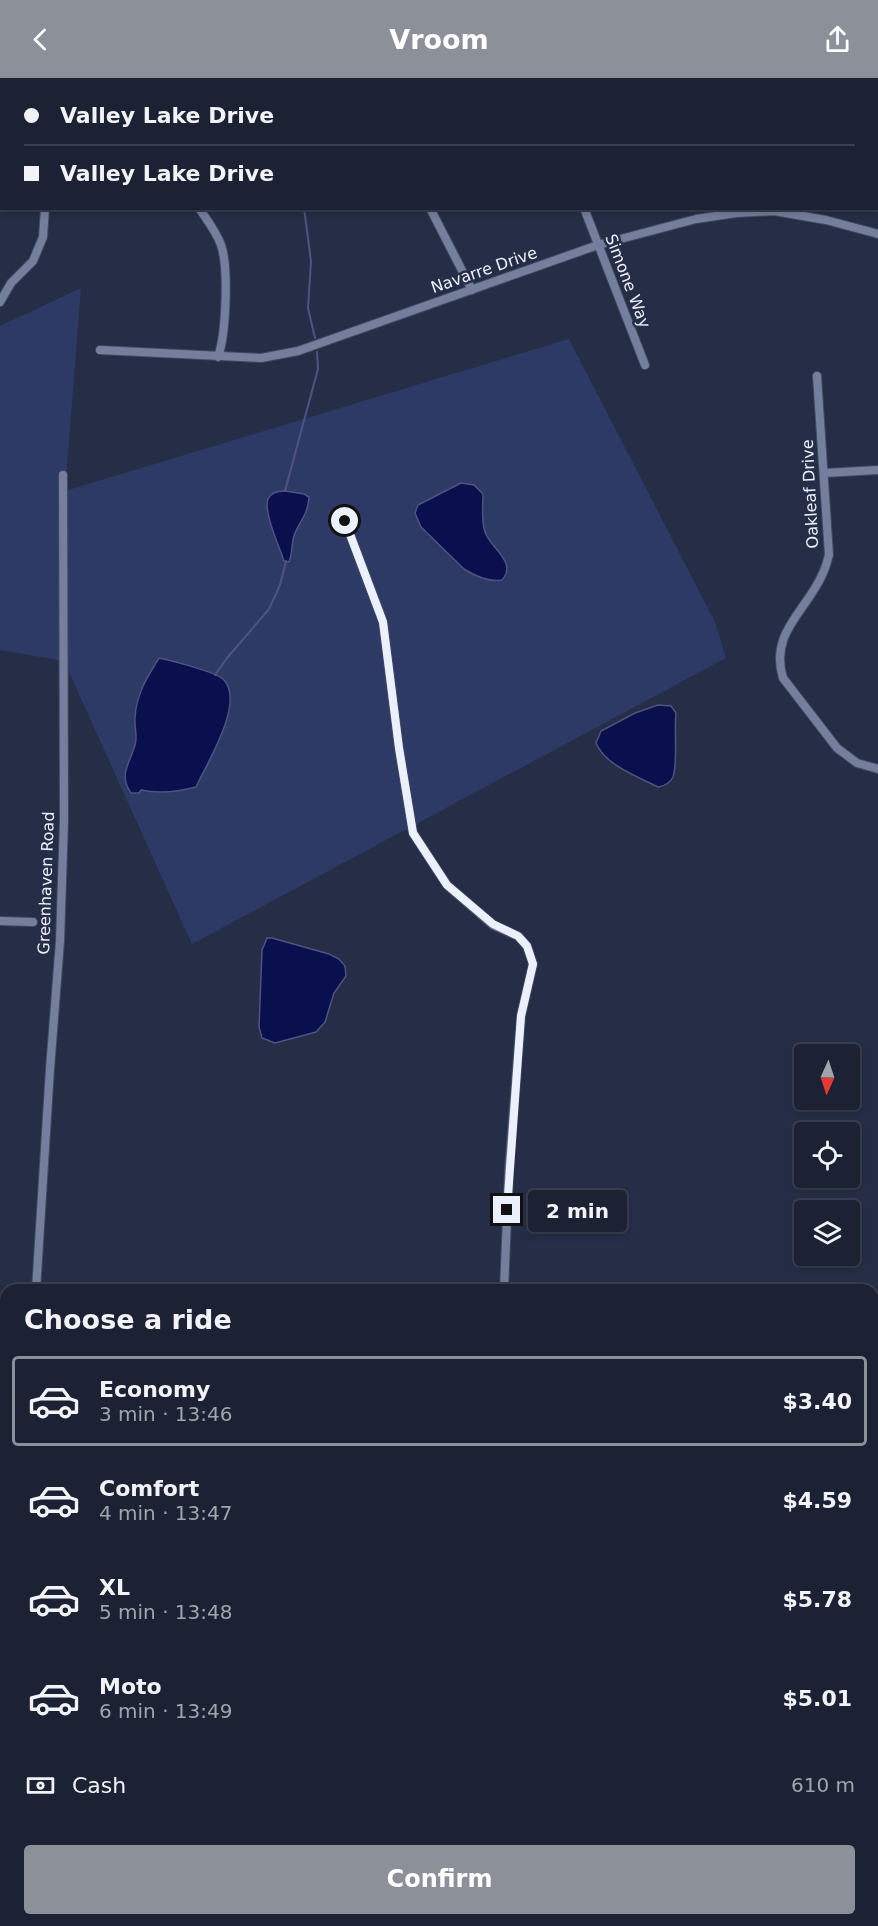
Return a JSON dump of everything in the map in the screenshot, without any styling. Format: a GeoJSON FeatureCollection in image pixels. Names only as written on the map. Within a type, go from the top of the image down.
{"type":"FeatureCollection","features":[{"type":"Feature","properties":{"kind":"street"},"geometry":{"type":"LineString","coordinates":[[0,302],[11,283],[33,261],[43,237],[45,210]]}},
{"type":"Feature","properties":{"kind":"street"},"geometry":{"type":"LineString","coordinates":[[200,210],[221,244],[225,261],[224,326],[218,357]]}},
{"type":"Feature","properties":{"kind":"street"},"geometry":{"type":"LineString","coordinates":[[431,210],[472,290]]}},
{"type":"Feature","properties":{"kind":"street","name":"Simone Way"},"geometry":{"type":"LineString","coordinates":[[585,210],[645,364]]}},
{"type":"Feature","properties":{"kind":"street","name":"Navarre Drive"},"geometry":{"type":"LineString","coordinates":[[100,350],[261,358],[298,351],[598,245],[696,219],[736,213],[774,211],[826,220],[878,234]]}},
{"type":"Feature","properties":{"kind":"street","name":"Oakleaf Drive"},"geometry":{"type":"LineString","coordinates":[[817,376],[829,555],[823,574],[781,642],[779,667],[783,678],[837,748],[857,763],[878,769]]}},
{"type":"Feature","properties":{"kind":"street"},"geometry":{"type":"LineString","coordinates":[[825,473],[878,470]]}},
{"type":"Feature","properties":{"kind":"street","name":"Greenhaven Road"},"geometry":{"type":"LineString","coordinates":[[36,1284],[60,941],[64,820],[63,475]]}},
{"type":"Feature","properties":{"kind":"street"},"geometry":{"type":"LineString","coordinates":[[345,521],[383,622],[399,748],[413,833],[447,885],[493,924],[518,936],[527,946],[533,964],[521,1016],[509,1170],[504,1284]]}},
{"type":"Feature","properties":{"kind":"street"},"geometry":{"type":"LineString","coordinates":[[0,921],[33,922]]}},
{"type":"Feature","properties":{"kind":"shaded area"},"geometry":{"type":"Polygon","coordinates":[[[81,288],[65,491],[569,339],[715,622],[726,658],[192,944],[64,661],[0,650],[0,326],[81,288]]]}},
{"type":"Feature","properties":{"kind":"shaded area"},"geometry":{"type":"Polygon","coordinates":[[[461,483],[474,485],[483,494],[485,532],[507,567],[502,580],[482,578],[464,569],[421,527],[415,513],[418,505],[461,483]]]}},
{"type":"Feature","properties":{"kind":"shaded area"},"geometry":{"type":"Polygon","coordinates":[[[285,491],[309,497],[306,512],[294,536],[289,562],[284,561],[267,505],[271,495],[285,491]]]}},
{"type":"Feature","properties":{"kind":"shaded area"},"geometry":{"type":"Polygon","coordinates":[[[159,658],[204,670],[224,680],[229,690],[230,703],[227,718],[196,787],[168,792],[141,790],[139,793],[131,793],[127,787],[125,775],[136,742],[137,702],[146,679],[159,658]]]}},
{"type":"Feature","properties":{"kind":"shaded area"},"geometry":{"type":"Polygon","coordinates":[[[658,705],[671,706],[676,713],[676,755],[673,777],[669,783],[658,787],[614,764],[600,751],[596,743],[601,731],[635,713],[658,705]]]}},
{"type":"Feature","properties":{"kind":"shaded area"},"geometry":{"type":"Polygon","coordinates":[[[267,938],[329,954],[339,959],[345,966],[346,976],[334,993],[325,1022],[316,1032],[275,1043],[262,1038],[259,1027],[262,950],[267,938]]]}},
{"type":"Feature","properties":{"kind":"waterway"},"geometry":{"type":"LineString","coordinates":[[304,210],[311,261],[308,308],[315,338]]}},
{"type":"Feature","properties":{"kind":"waterway"},"geometry":{"type":"LineString","coordinates":[[285,491],[318,369],[317,352]]}},
{"type":"Feature","properties":{"kind":"waterway"},"geometry":{"type":"LineString","coordinates":[[215,675],[269,609],[280,585],[286,561]]}},
{"type":"Feature","properties":{"kind":"route"},"geometry":{"type":"LineString","coordinates":[[345,521],[383,622],[399,748],[413,833],[447,885],[493,924],[518,936],[527,946],[533,964],[521,1016],[507,1210]]}}]}
